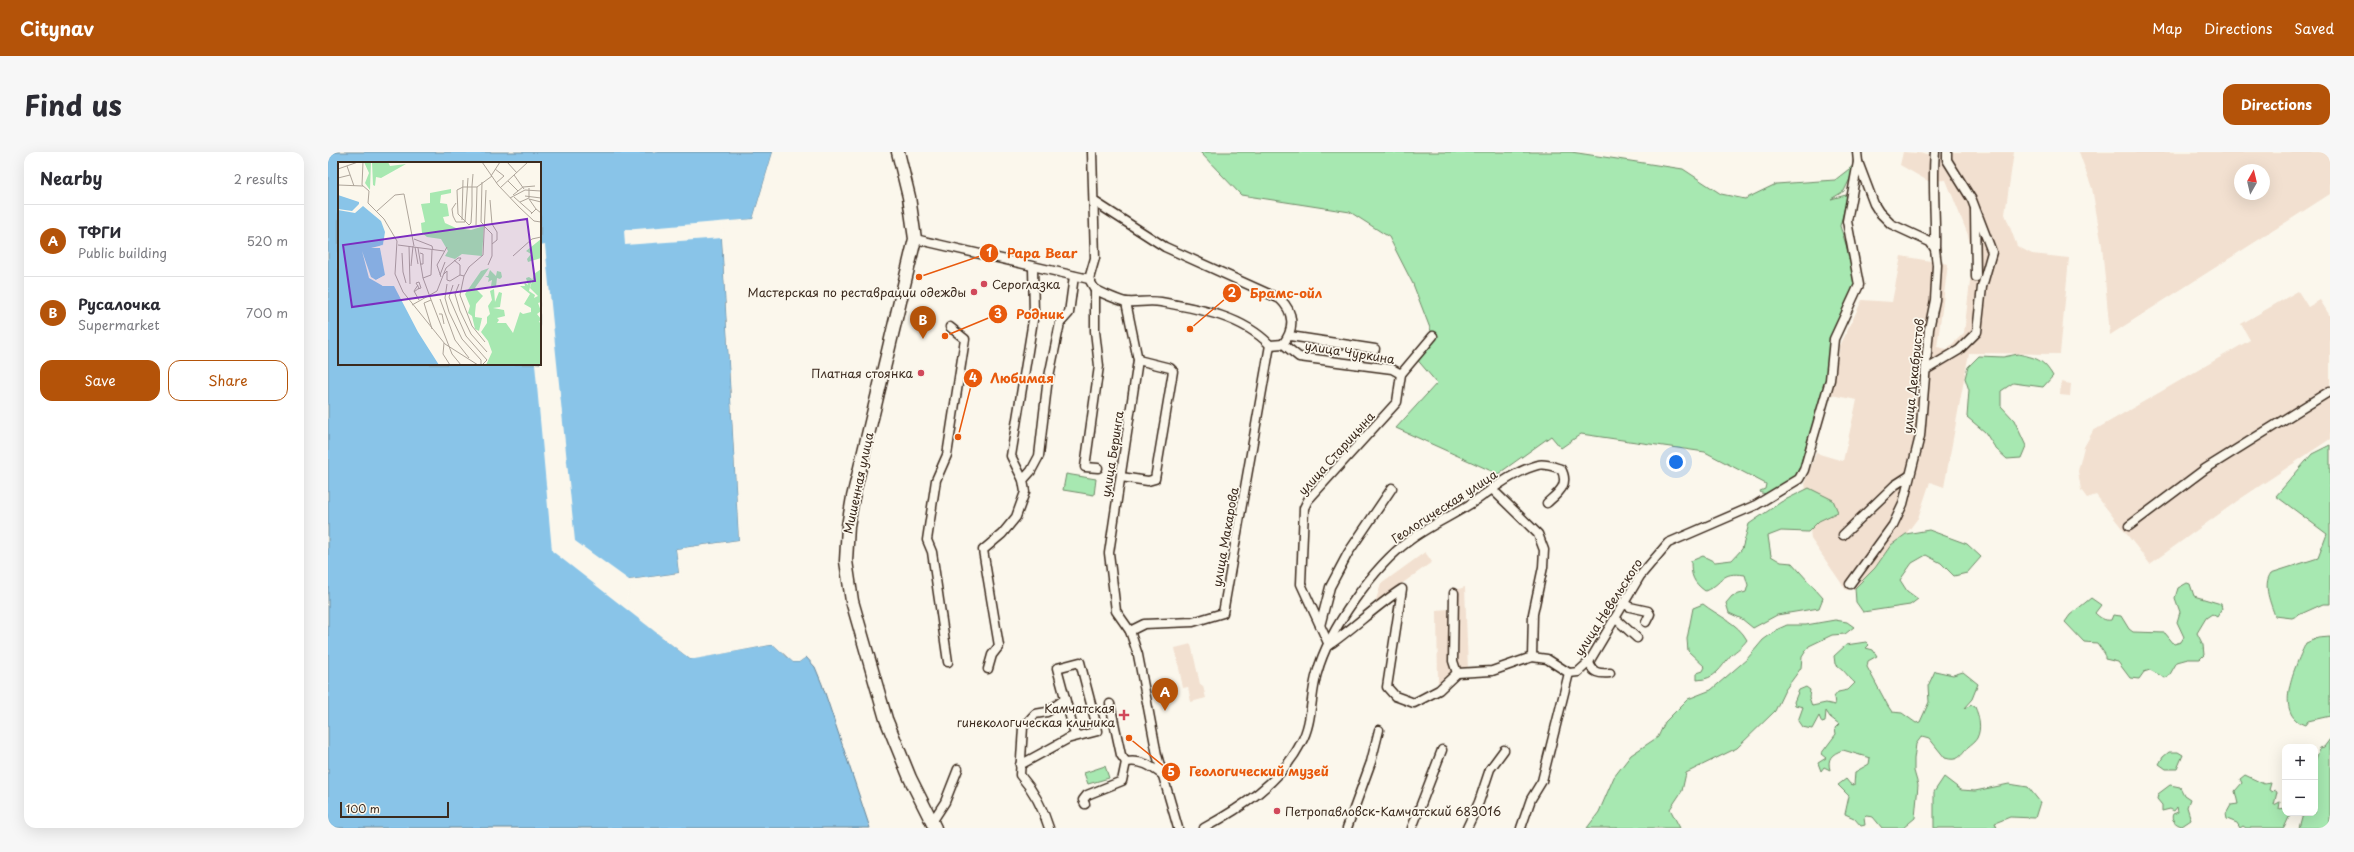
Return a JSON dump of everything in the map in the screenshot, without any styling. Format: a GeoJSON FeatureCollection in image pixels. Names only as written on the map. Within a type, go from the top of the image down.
{"type":"FeatureCollection","features":[{"type":"Feature","properties":{"kind":"main road","name":"Мишенная улица"},"geometry":{"type":"LineString","coordinates":[[898,152],[909,197],[915,239],[853,497],[848,526],[846,561],[852,601],[886,719],[899,754],[934,825]]}},
{"type":"Feature","properties":{"kind":"street"},"geometry":{"type":"LineString","coordinates":[[1092,152],[1095,202],[1095,258],[1089,279],[1095,289],[1095,331],[1099,366],[1084,466],[1098,468]]}},
{"type":"Feature","properties":{"kind":"street"},"geometry":{"type":"LineString","coordinates":[[1856,152],[1858,162],[1874,204],[1882,216],[1898,228],[1925,240],[1935,249]]}},
{"type":"Feature","properties":{"kind":"street","name":"улица Декабристов"},"geometry":{"type":"LineString","coordinates":[[1850,584],[1896,520],[1903,504],[1920,436],[1927,369],[1929,329],[1937,275],[1935,249],[1936,204],[1933,182],[1935,152]]}},
{"type":"Feature","properties":{"kind":"street"},"geometry":{"type":"LineString","coordinates":[[1927,369],[1959,350],[1976,332],[1982,287],[1992,252],[1972,200],[1946,160],[1948,152]]}},
{"type":"Feature","properties":{"kind":"street","name":"улица Невельского"},"geometry":{"type":"LineString","coordinates":[[1569,673],[1578,672],[1589,662],[1640,576],[1668,543],[1756,505],[1799,479],[1804,470],[1830,380],[1834,339],[1859,285],[1847,221],[1858,162]]}},
{"type":"Feature","properties":{"kind":"street"},"geometry":{"type":"LineString","coordinates":[[1975,199],[1974,228],[1977,250],[1976,277]]}},
{"type":"Feature","properties":{"kind":"street"},"geometry":{"type":"LineString","coordinates":[[1095,202],[1165,247],[1280,299],[1289,307],[1292,324],[1290,336],[1284,344],[1270,345],[1261,335],[1244,324],[1220,315],[1160,302],[1141,300],[1126,302],[1095,289]]}},
{"type":"Feature","properties":{"kind":"street"},"geometry":{"type":"LineString","coordinates":[[915,239],[1034,268],[1089,279]]}},
{"type":"Feature","properties":{"kind":"street"},"geometry":{"type":"LineString","coordinates":[[988,669],[992,655],[999,646],[983,550],[1002,534],[1016,517],[1025,492],[1023,480],[1011,456],[1034,314],[1034,268]]}},
{"type":"Feature","properties":{"kind":"street"},"geometry":{"type":"LineString","coordinates":[[1023,480],[1031,471],[1039,456],[1046,386],[1060,323],[1069,312],[1074,276]]}},
{"type":"Feature","properties":{"kind":"street","name":"улица Беринга"},"geometry":{"type":"LineString","coordinates":[[1126,302],[1138,360],[1109,552],[1116,611],[1130,631]]}},
{"type":"Feature","properties":{"kind":"street"},"geometry":{"type":"LineString","coordinates":[[948,662],[932,552],[926,540],[936,480],[946,455],[965,338],[950,327]]}},
{"type":"Feature","properties":{"kind":"street"},"geometry":{"type":"LineString","coordinates":[[1290,336],[1375,349]]}},
{"type":"Feature","properties":{"kind":"street"},"geometry":{"type":"LineString","coordinates":[[1401,374],[1434,336]]}},
{"type":"Feature","properties":{"kind":"street","name":"улица Чуркина"},"geometry":{"type":"LineString","coordinates":[[1284,344],[1299,357],[1392,369],[1401,374]]}},
{"type":"Feature","properties":{"kind":"street","name":"улица Макарова"},"geometry":{"type":"LineString","coordinates":[[1130,631],[1144,624],[1194,622],[1223,613],[1270,345]]}},
{"type":"Feature","properties":{"kind":"street"},"geometry":{"type":"LineString","coordinates":[[1121,477],[1148,481],[1155,480],[1173,371],[1170,368],[1138,360]]}},
{"type":"Feature","properties":{"kind":"street","name":"улица Старицына"},"geometry":{"type":"LineString","coordinates":[[1329,645],[1301,584],[1304,508],[1308,500],[1397,402],[1401,374]]}},
{"type":"Feature","properties":{"kind":"street"},"geometry":{"type":"LineString","coordinates":[[2129,526],[2205,469],[2330,391]]}},
{"type":"Feature","properties":{"kind":"street","name":"Геологическая улица"},"geometry":{"type":"LineString","coordinates":[[1204,828],[1263,790],[1302,743],[1310,719],[1317,672],[1329,645],[1344,618],[1372,576],[1390,556],[1411,539],[1452,517],[1492,490],[1539,465],[1562,469],[1565,476],[1565,484],[1547,503]]}},
{"type":"Feature","properties":{"kind":"street"},"geometry":{"type":"LineString","coordinates":[[1843,535],[1895,485],[1909,476]]}},
{"type":"Feature","properties":{"kind":"street"},"geometry":{"type":"LineString","coordinates":[[1320,626],[1334,580],[1362,531],[1374,517],[1392,488]]}},
{"type":"Feature","properties":{"kind":"street"},"geometry":{"type":"LineString","coordinates":[[1492,490],[1538,534],[1544,550],[1543,567],[1533,614],[1532,657]]}},
{"type":"Feature","properties":{"kind":"street"},"geometry":{"type":"LineString","coordinates":[[1329,645],[1354,628],[1384,601],[1402,589],[1387,687],[1395,696],[1414,702],[1439,690],[1457,674],[1492,671],[1532,657],[1547,659],[1569,673],[1542,781],[1531,799],[1521,828]]}},
{"type":"Feature","properties":{"kind":"street"},"geometry":{"type":"LineString","coordinates":[[1454,593],[1453,661],[1457,674]]}},
{"type":"Feature","properties":{"kind":"street"},"geometry":{"type":"LineString","coordinates":[[1623,604],[1648,611],[1650,614],[1646,622]]}},
{"type":"Feature","properties":{"kind":"street"},"geometry":{"type":"LineString","coordinates":[[1615,618],[1637,638]]}},
{"type":"Feature","properties":{"kind":"street"},"geometry":{"type":"LineString","coordinates":[[1130,631],[1138,654],[1142,683],[1157,755],[1165,777],[1178,828]]}},
{"type":"Feature","properties":{"kind":"street"},"geometry":{"type":"LineString","coordinates":[[1020,765],[1067,739],[1075,735],[1057,668],[1080,662],[1098,731],[1067,739]]}},
{"type":"Feature","properties":{"kind":"street"},"geometry":{"type":"LineString","coordinates":[[1589,662],[1591,669],[1597,673],[1610,673]]}},
{"type":"Feature","properties":{"kind":"street"},"geometry":{"type":"LineString","coordinates":[[1049,828],[1044,810],[1020,775],[1023,727],[1035,714],[1047,712],[1065,699]]}},
{"type":"Feature","properties":{"kind":"street"},"geometry":{"type":"LineString","coordinates":[[1085,804],[1083,800],[1087,795],[1122,781],[1126,762],[1121,755],[1110,704]]}},
{"type":"Feature","properties":{"kind":"street"},"geometry":{"type":"LineString","coordinates":[[1347,828],[1371,762],[1379,730]]}},
{"type":"Feature","properties":{"kind":"street"},"geometry":{"type":"LineString","coordinates":[[1412,828],[1442,750]]}},
{"type":"Feature","properties":{"kind":"street"},"geometry":{"type":"LineString","coordinates":[[1467,828],[1479,802],[1490,769],[1504,750]]}},
{"type":"Feature","properties":{"kind":"street"},"geometry":{"type":"LineString","coordinates":[[1126,762],[1134,761],[1144,763],[1165,777]]}},
{"type":"Feature","properties":{"kind":"street"},"geometry":{"type":"LineString","coordinates":[[934,825],[958,769]]}},
{"type":"Feature","properties":{"kind":"shaded area"},"geometry":{"type":"Polygon","coordinates":[[[1903,152],[1943,155],[1944,152],[2014,152],[2005,214],[2017,246],[2032,254],[2069,258],[2060,354],[1969,353],[1944,487],[1930,482],[1918,518],[1906,534],[1891,545],[1875,568],[1855,588],[1846,590],[1811,539],[1805,482],[1816,453],[1843,461],[1857,400],[1831,395],[1840,346],[1862,300],[1892,302],[1901,256],[1948,264],[1937,347],[1947,349],[1964,333],[1973,256],[1968,235],[1946,180],[1928,181],[1900,165],[1903,152]]]}},
{"type":"Feature","properties":{"kind":"shaded area"},"geometry":{"type":"Polygon","coordinates":[[[2079,152],[2330,152],[2330,194],[2110,335],[2102,246],[2092,188],[2079,152]]]}},
{"type":"Feature","properties":{"kind":"shaded area"},"geometry":{"type":"Polygon","coordinates":[[[2298,291],[2308,307],[2320,300],[2330,316],[2330,439],[2240,499],[2150,564],[2096,495],[2087,498],[2081,490],[2078,471],[2084,447],[2093,431],[2250,340],[2241,324],[2298,291]]]}},
{"type":"Feature","properties":{"kind":"shaded area"},"geometry":{"type":"Polygon","coordinates":[[[2061,382],[2071,384],[2070,396],[2060,395],[2061,382]]]}},
{"type":"Feature","properties":{"kind":"shaded area"},"geometry":{"type":"Polygon","coordinates":[[[1425,552],[1432,562],[1375,603],[1381,584],[1425,552]]]}},
{"type":"Feature","properties":{"kind":"shaded area"},"geometry":{"type":"Polygon","coordinates":[[[1465,587],[1468,670],[1458,671],[1455,660],[1456,590],[1465,587]]]}},
{"type":"Feature","properties":{"kind":"shaded area"},"geometry":{"type":"Polygon","coordinates":[[[1448,609],[1453,672],[1438,684],[1437,610],[1448,609]]]}},
{"type":"Feature","properties":{"kind":"shaded area"},"geometry":{"type":"Polygon","coordinates":[[[1191,644],[1200,684],[1203,686],[1206,698],[1191,702],[1188,687],[1183,688],[1175,648],[1191,644]]]}},
{"type":"Feature","properties":{"kind":"green space"},"geometry":{"type":"Polygon","coordinates":[[[1200,152],[1571,152],[1683,169],[1721,194],[1745,199],[1776,184],[1835,180],[1858,162],[1844,191],[1831,199],[1846,195],[1847,199],[1840,226],[1853,266],[1856,286],[1832,338],[1829,350],[1828,373],[1797,476],[1768,494],[1761,493],[1760,491],[1765,489],[1766,484],[1705,452],[1581,434],[1561,448],[1551,436],[1498,474],[1396,428],[1437,383],[1415,357],[1433,336],[1413,284],[1389,237],[1350,212],[1241,195],[1200,152]]]}},
{"type":"Feature","properties":{"kind":"green space"},"geometry":{"type":"Polygon","coordinates":[[[2018,354],[2038,360],[2046,366],[2053,376],[2043,387],[2013,383],[2001,391],[2001,406],[2014,420],[2026,446],[2021,458],[2007,459],[1996,449],[1985,432],[1967,417],[1969,390],[1965,378],[1968,367],[1979,356],[2003,357],[2018,354]]]}},
{"type":"Feature","properties":{"kind":"green space"},"geometry":{"type":"Polygon","coordinates":[[[2330,445],[2330,604],[2323,604],[2292,618],[2275,616],[2267,589],[2268,578],[2271,573],[2318,558],[2327,534],[2276,496],[2312,454],[2330,445]]]}},
{"type":"Feature","properties":{"kind":"green space"},"geometry":{"type":"Polygon","coordinates":[[[1066,474],[1096,479],[1094,495],[1063,490],[1066,474]]]}},
{"type":"Feature","properties":{"kind":"green space"},"geometry":{"type":"Polygon","coordinates":[[[1809,488],[1833,500],[1838,512],[1819,521],[1808,532],[1781,531],[1768,536],[1771,556],[1781,562],[1792,563],[1823,598],[1819,608],[1777,615],[1753,628],[1742,619],[1729,613],[1726,603],[1732,596],[1746,592],[1748,585],[1745,575],[1737,574],[1726,576],[1716,585],[1705,591],[1695,582],[1691,561],[1703,556],[1715,562],[1732,560],[1742,549],[1749,524],[1781,502],[1809,488]]]}},
{"type":"Feature","properties":{"kind":"green space"},"geometry":{"type":"Polygon","coordinates":[[[1929,530],[1967,544],[1981,557],[1967,573],[1954,576],[1941,563],[1926,555],[1912,563],[1900,580],[1907,591],[1918,599],[1910,605],[1863,612],[1856,602],[1855,588],[1875,568],[1891,545],[1906,534],[1929,530]]]}},
{"type":"Feature","properties":{"kind":"green space"},"geometry":{"type":"Polygon","coordinates":[[[2187,583],[2190,584],[2194,596],[2221,604],[2222,609],[2217,617],[2212,614],[2206,618],[2197,633],[2203,645],[2204,655],[2200,659],[2188,659],[2177,662],[2169,676],[2165,678],[2150,670],[2144,672],[2139,679],[2130,678],[2118,662],[2105,659],[2105,654],[2097,643],[2084,642],[2065,622],[2070,615],[2091,598],[2101,605],[2095,613],[2103,619],[2111,620],[2113,615],[2121,616],[2129,629],[2133,632],[2165,633],[2174,644],[2181,642],[2184,637],[2177,622],[2180,612],[2175,598],[2178,588],[2187,583]]]}},
{"type":"Feature","properties":{"kind":"green space"},"geometry":{"type":"Polygon","coordinates":[[[1703,604],[1733,624],[1747,640],[1731,655],[1717,672],[1709,678],[1697,680],[1697,673],[1703,671],[1705,667],[1688,651],[1687,639],[1693,608],[1703,604]]]}},
{"type":"Feature","properties":{"kind":"green space"},"geometry":{"type":"Polygon","coordinates":[[[1835,620],[1847,622],[1854,627],[1845,634],[1832,635],[1809,646],[1802,657],[1801,668],[1785,690],[1775,711],[1737,748],[1686,773],[1682,791],[1670,809],[1680,828],[1587,828],[1599,812],[1614,777],[1631,755],[1658,737],[1665,722],[1688,699],[1711,690],[1747,659],[1763,640],[1778,629],[1787,625],[1806,625],[1835,620]]]}},
{"type":"Feature","properties":{"kind":"green space"},"geometry":{"type":"Polygon","coordinates":[[[2330,637],[2330,716],[2308,721],[2305,725],[2295,719],[2290,710],[2288,700],[2289,688],[2297,663],[2306,643],[2318,638],[2330,637]]]}},
{"type":"Feature","properties":{"kind":"green space"},"geometry":{"type":"Polygon","coordinates":[[[1866,642],[1869,645],[1866,648],[1873,650],[1877,656],[1868,661],[1867,667],[1888,706],[1892,712],[1902,713],[1916,723],[1920,722],[1929,702],[1928,686],[1935,671],[1953,675],[1963,672],[1978,684],[1972,699],[1964,708],[1972,705],[1975,707],[1978,714],[1979,734],[1975,741],[1959,757],[1956,759],[1945,758],[1929,738],[1922,736],[1916,744],[1914,771],[1918,785],[1915,818],[1903,828],[1882,828],[1873,817],[1866,816],[1864,818],[1865,825],[1861,826],[1854,818],[1845,814],[1849,796],[1838,785],[1846,779],[1850,784],[1854,785],[1855,772],[1869,764],[1870,758],[1843,750],[1835,753],[1831,757],[1829,763],[1830,770],[1824,767],[1821,771],[1818,763],[1826,758],[1821,754],[1836,734],[1835,728],[1839,724],[1830,717],[1826,711],[1825,722],[1822,723],[1819,716],[1812,729],[1802,727],[1798,721],[1803,707],[1795,705],[1794,702],[1799,690],[1806,687],[1810,690],[1809,697],[1812,706],[1826,703],[1835,705],[1834,697],[1838,692],[1848,690],[1855,683],[1841,668],[1835,664],[1834,656],[1846,645],[1866,642]]]}},
{"type":"Feature","properties":{"kind":"green space"},"geometry":{"type":"Polygon","coordinates":[[[2330,739],[2330,828],[2299,828],[2302,816],[2318,816],[2318,754],[2320,748],[2324,747],[2330,739]]]}},
{"type":"Feature","properties":{"kind":"green space"},"geometry":{"type":"Polygon","coordinates":[[[2169,752],[2178,752],[2183,755],[2177,769],[2166,769],[2159,764],[2163,757],[2169,752]]]}},
{"type":"Feature","properties":{"kind":"green space"},"geometry":{"type":"Polygon","coordinates":[[[1105,766],[1109,778],[1088,784],[1084,773],[1105,766]]]}},
{"type":"Feature","properties":{"kind":"green space"},"geometry":{"type":"Polygon","coordinates":[[[2245,775],[2264,784],[2271,783],[2269,790],[2272,792],[2274,790],[2277,792],[2274,805],[2280,802],[2279,809],[2282,808],[2282,816],[2290,816],[2284,828],[2246,828],[2243,826],[2240,828],[2237,823],[2227,819],[2226,814],[2231,805],[2238,804],[2235,791],[2242,783],[2240,779],[2245,775]]]}},
{"type":"Feature","properties":{"kind":"green space"},"geometry":{"type":"Polygon","coordinates":[[[1944,777],[1961,790],[1975,791],[2009,784],[2028,787],[2040,802],[2035,818],[2010,817],[1995,823],[1997,828],[1934,828],[1934,792],[1944,777]]]}},
{"type":"Feature","properties":{"kind":"green space"},"geometry":{"type":"Polygon","coordinates":[[[2170,785],[2180,787],[2184,795],[2190,799],[2187,807],[2191,820],[2182,826],[2176,823],[2172,818],[2173,814],[2178,812],[2177,807],[2174,811],[2170,809],[2162,811],[2162,805],[2157,799],[2158,794],[2170,785]]]}},
{"type":"Feature","properties":{"kind":"water"},"geometry":{"type":"Polygon","coordinates":[[[328,152],[773,152],[753,219],[721,223],[739,540],[676,549],[679,573],[629,580],[624,606],[690,659],[770,645],[774,645],[793,662],[799,662],[806,657],[815,667],[822,684],[870,828],[328,828],[328,152]]]}},
{"type":"Feature","properties":{"kind":"pier"},"geometry":{"type":"Polygon","coordinates":[[[773,152],[775,152],[754,220],[723,224],[741,541],[678,550],[681,575],[631,582],[626,605],[691,657],[775,643],[794,660],[798,660],[804,656],[806,657],[799,662],[793,662],[774,645],[690,659],[552,551],[535,365],[541,365],[541,246],[545,245],[575,541],[629,580],[679,573],[676,549],[739,540],[722,238],[625,245],[624,230],[753,219],[773,152]]]}},
{"type":"Feature","properties":{"kind":"place","name":"Papa Bear"},"geometry":{"type":"Point","coordinates":[919,277]}},
{"type":"Feature","properties":{"kind":"place","name":"Сероглазка"},"geometry":{"type":"Point","coordinates":[984,284]}},
{"type":"Feature","properties":{"kind":"place","name":"Мастерская по реставрации одежды"},"geometry":{"type":"Point","coordinates":[974,292]}},
{"type":"Feature","properties":{"kind":"place","name":"Брамс-ойл"},"geometry":{"type":"Point","coordinates":[1190,329]}},
{"type":"Feature","properties":{"kind":"place","name":"Родник"},"geometry":{"type":"Point","coordinates":[945,336]}},
{"type":"Feature","properties":{"kind":"place","name":"Русалочка"},"geometry":{"type":"Point","coordinates":[923,339]}},
{"type":"Feature","properties":{"kind":"place","name":"Платная стоянка"},"geometry":{"type":"Point","coordinates":[921,373]}},
{"type":"Feature","properties":{"kind":"place","name":"Любимая"},"geometry":{"type":"Point","coordinates":[958,437]}},
{"type":"Feature","properties":{"kind":"place","name":"ТФГИ"},"geometry":{"type":"Point","coordinates":[1165,711]}},
{"type":"Feature","properties":{"kind":"place","name":"Камчатская гинекологическая клиника"},"geometry":{"type":"Point","coordinates":[1124,715]}},
{"type":"Feature","properties":{"kind":"place","name":"Геологический музей"},"geometry":{"type":"Point","coordinates":[1129,738]}},
{"type":"Feature","properties":{"kind":"place","name":"Петропавловск-Камчатский 683016"},"geometry":{"type":"Point","coordinates":[1277,811]}}]}
